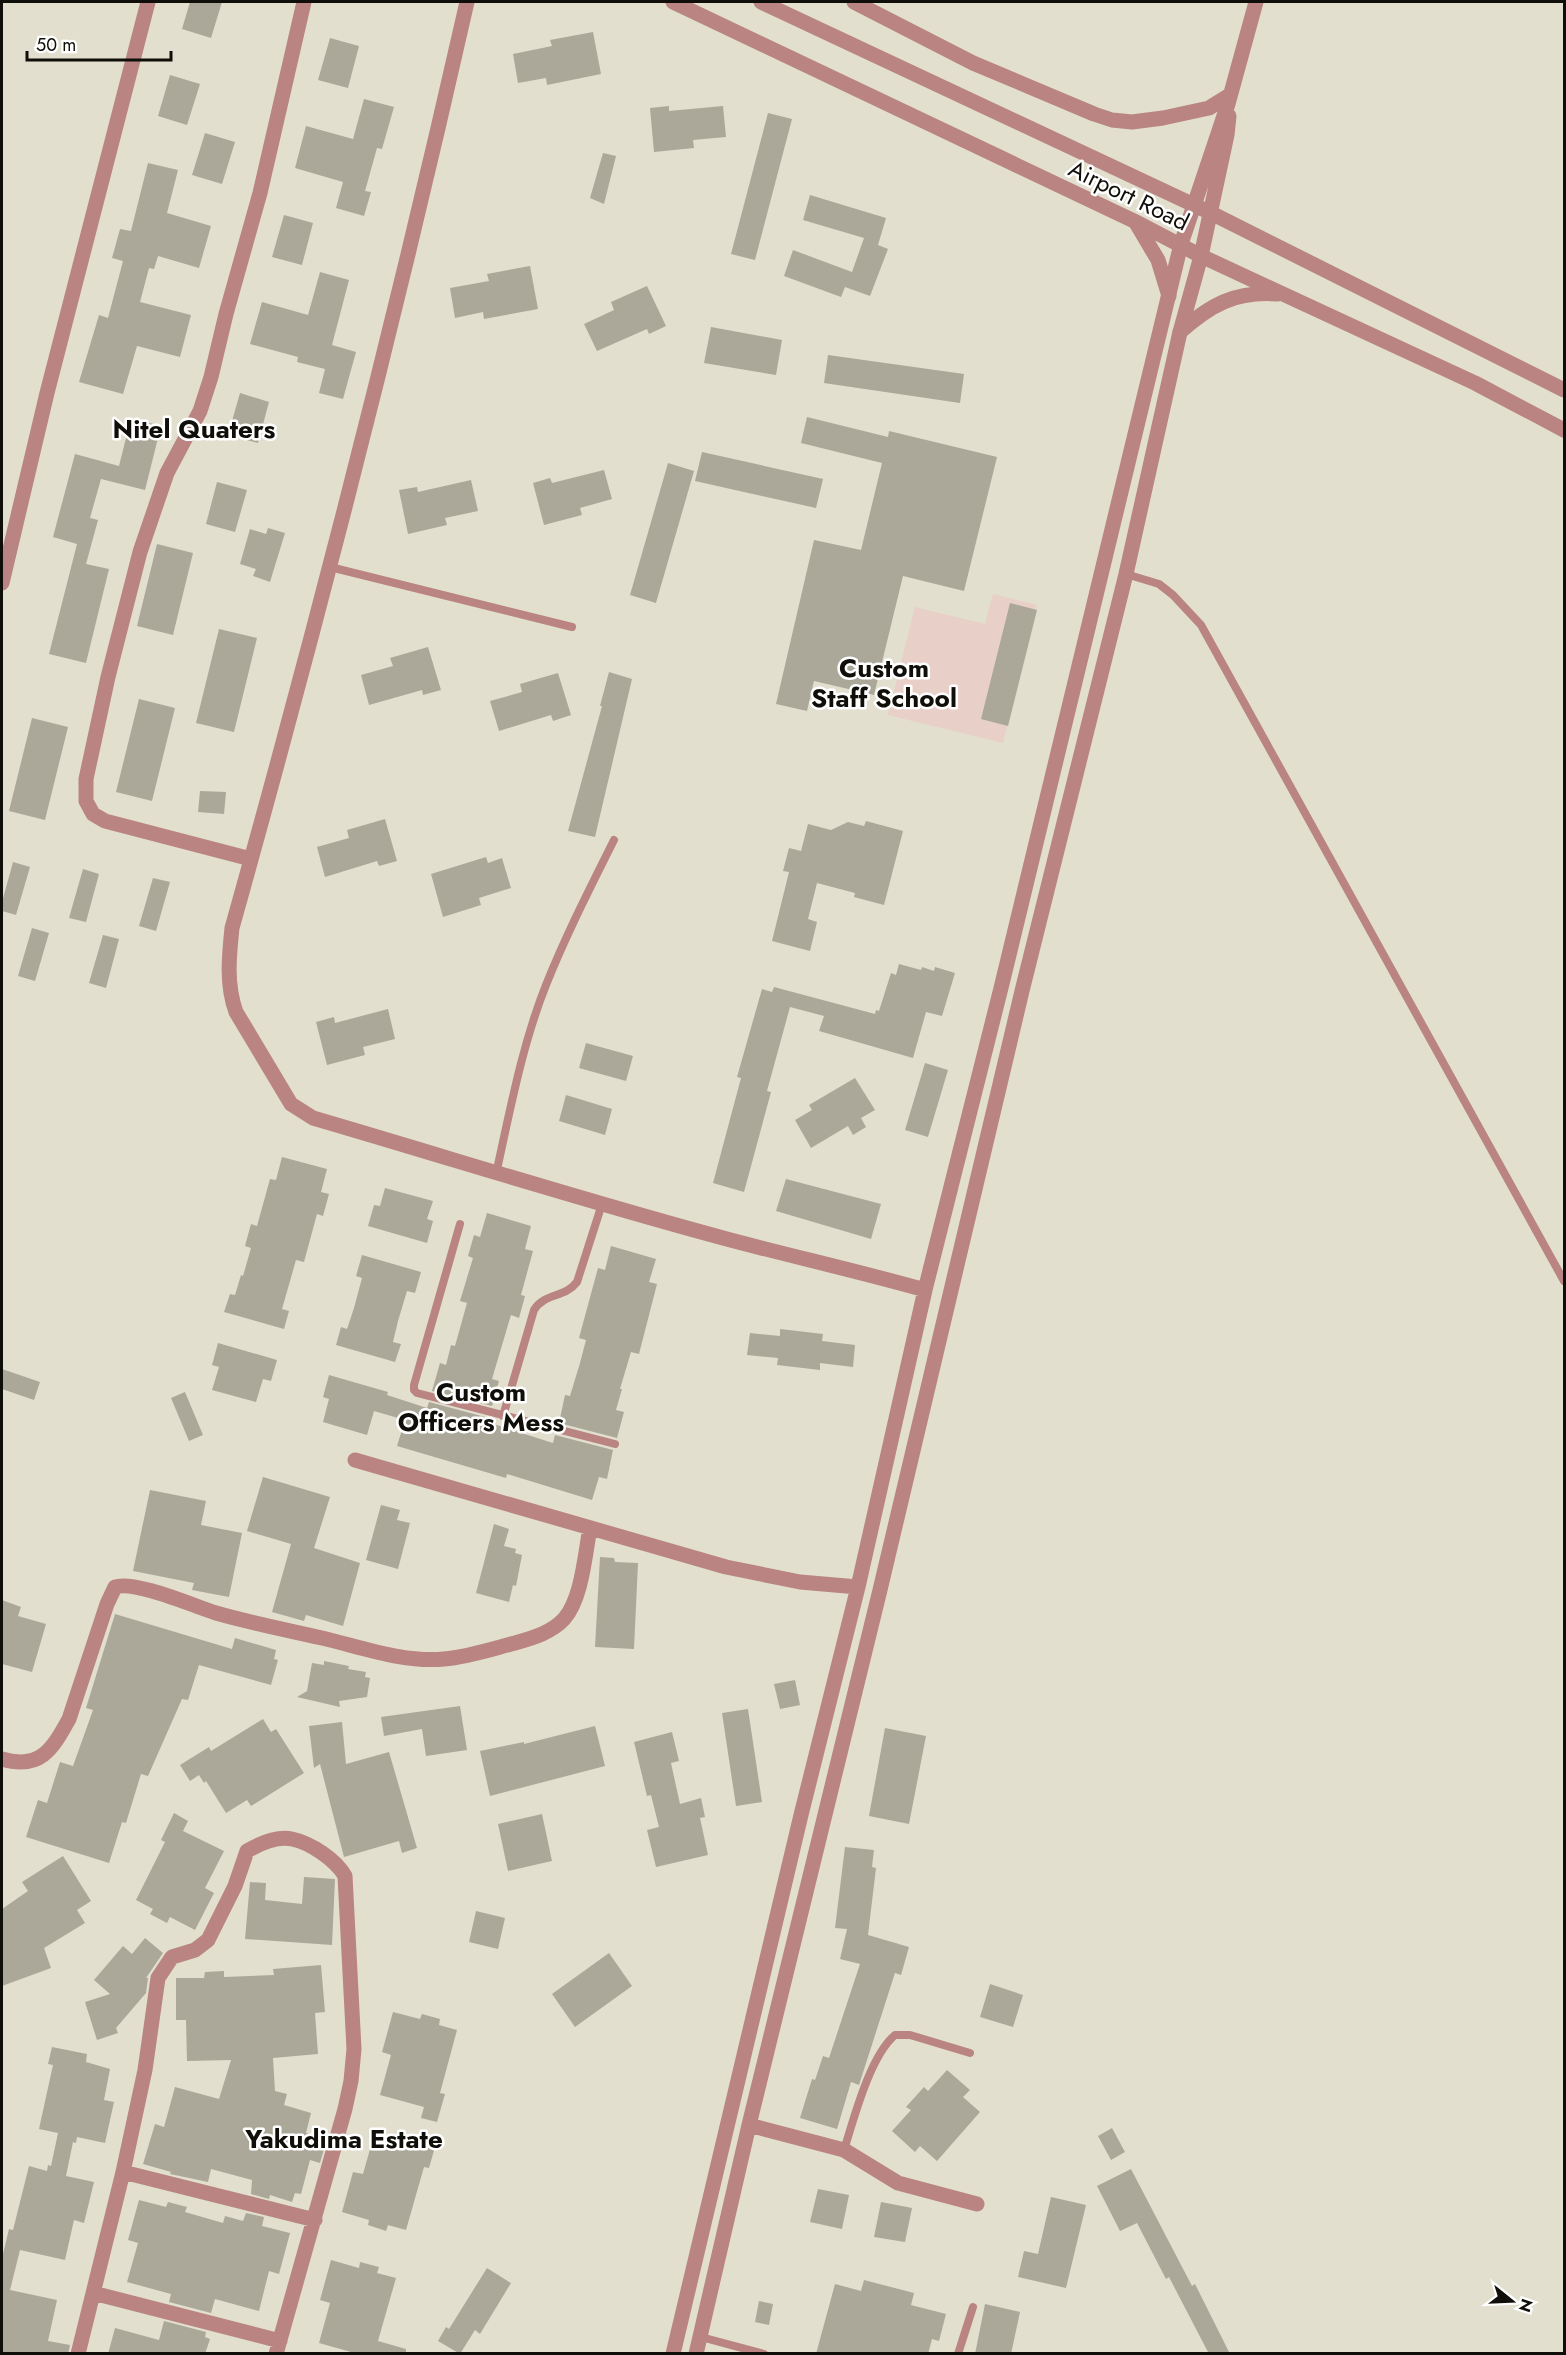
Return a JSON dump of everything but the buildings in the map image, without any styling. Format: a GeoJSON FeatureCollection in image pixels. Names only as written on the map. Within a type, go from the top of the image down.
{"type":"FeatureCollection","features":[{"type":"Feature","properties":{"kind":"street"},"geometry":{"type":"LineString","coordinates":[[2,583],[47,393],[148,2]]}},
{"type":"Feature","properties":{"kind":"street"},"geometry":{"type":"LineString","coordinates":[[251,859],[105,821],[93,814],[86,801],[86,779],[108,677],[140,552],[167,473],[200,411],[211,377],[260,193],[303,2]]}},
{"type":"Feature","properties":{"kind":"street"},"geometry":{"type":"LineString","coordinates":[[467,2],[419,214],[330,567],[232,928],[229,963],[232,999],[236,1012],[291,1104],[313,1118],[602,1204],[925,1290]]}},
{"type":"Feature","properties":{"kind":"street","name":"Airport Road"},"geometry":{"type":"LineString","coordinates":[[673,2],[1134,221],[1202,256],[1475,384],[1564,430]]}},
{"type":"Feature","properties":{"kind":"street","name":"Airport Road"},"geometry":{"type":"LineString","coordinates":[[761,2],[1211,213],[1564,390]]}},
{"type":"Feature","properties":{"kind":"street"},"geometry":{"type":"LineString","coordinates":[[854,2],[973,63],[1112,120],[1132,122],[1187,113],[1229,100]]}},
{"type":"Feature","properties":{"kind":"street"},"geometry":{"type":"LineString","coordinates":[[673,2354],[858,1587],[925,1290],[959,1161],[1181,244],[1229,100],[1256,2]]}},
{"type":"Feature","properties":{"kind":"street"},"geometry":{"type":"LineString","coordinates":[[696,2354],[1022,991],[1126,574],[1180,332],[1202,256],[1230,118],[1229,100]]}},
{"type":"Feature","properties":{"kind":"street"},"geometry":{"type":"LineString","coordinates":[[1134,221],[1152,248],[1164,275],[1169,296]]}},
{"type":"Feature","properties":{"kind":"street"},"geometry":{"type":"LineString","coordinates":[[1180,332],[1195,318],[1218,303],[1238,296],[1261,293],[1286,295]]}},
{"type":"Feature","properties":{"kind":"street"},"geometry":{"type":"LineString","coordinates":[[355,1460],[726,1567],[800,1582],[858,1587]]}},
{"type":"Feature","properties":{"kind":"street"},"geometry":{"type":"LineString","coordinates":[[2,1759],[27,1763],[37,1760],[50,1749],[60,1735],[69,1719],[107,1604],[116,1587],[122,1584],[147,1590],[217,1614],[378,1652],[414,1659],[443,1659],[488,1651],[533,1637],[553,1628],[565,1618],[574,1601],[590,1528]]}},
{"type":"Feature","properties":{"kind":"street"},"geometry":{"type":"LineString","coordinates":[[78,2354],[93,2293],[123,2172],[145,2070],[158,1978],[172,1957],[195,1950],[208,1940],[235,1886],[247,1851],[260,1844],[291,1839],[332,1860],[345,1876],[354,2049],[351,2081],[315,2220],[278,2347],[93,2293]]}},
{"type":"Feature","properties":{"kind":"street"},"geometry":{"type":"LineString","coordinates":[[764,1971],[785,1976]]}},
{"type":"Feature","properties":{"kind":"street"},"geometry":{"type":"LineString","coordinates":[[749,2125],[844,2150],[898,2183],[977,2204]]}},
{"type":"Feature","properties":{"kind":"street"},"geometry":{"type":"LineString","coordinates":[[123,2172],[315,2220]]}},
{"type":"Feature","properties":{"kind":"lane"},"geometry":{"type":"LineString","coordinates":[[330,567],[572,627]]}},
{"type":"Feature","properties":{"kind":"lane"},"geometry":{"type":"LineString","coordinates":[[1126,574],[1159,584],[1173,595],[1201,625],[1564,1281]]}},
{"type":"Feature","properties":{"kind":"lane"},"geometry":{"type":"LineString","coordinates":[[496,1174],[521,1062],[545,986],[614,840]]}},
{"type":"Feature","properties":{"kind":"lane"},"geometry":{"type":"LineString","coordinates":[[503,1416],[534,1310],[543,1299],[572,1289],[602,1204]]}},
{"type":"Feature","properties":{"kind":"lane"},"geometry":{"type":"LineString","coordinates":[[460,1224],[414,1390],[503,1416],[615,1444]]}},
{"type":"Feature","properties":{"kind":"lane"},"geometry":{"type":"LineString","coordinates":[[844,2150],[859,2101],[886,2042],[896,2035],[910,2035],[970,2052]]}},
{"type":"Feature","properties":{"kind":"lane"},"geometry":{"type":"LineString","coordinates":[[958,2354],[972,2307]]}},
{"type":"Feature","properties":{"kind":"lane"},"geometry":{"type":"LineString","coordinates":[[700,2337],[764,2354]]}},
{"type":"Feature","properties":{"kind":"shaded area"},"geometry":{"type":"Polygon","coordinates":[[[993,594],[1037,605],[1003,743],[888,715],[915,607],[985,624],[993,594]]]}},
{"type":"Feature","properties":{"kind":"district","name":"Nitel Quaters"},"geometry":{"type":"Point","coordinates":[194,429]}},
{"type":"Feature","properties":{"kind":"district","name":"Custom Staff School"},"geometry":{"type":"Point","coordinates":[884,683]}},
{"type":"Feature","properties":{"kind":"district","name":"Custom Officers Mess"},"geometry":{"type":"Point","coordinates":[481,1407]}},
{"type":"Feature","properties":{"kind":"district","name":"Yakudima Estate"},"geometry":{"type":"Point","coordinates":[344,2139]}}]}
